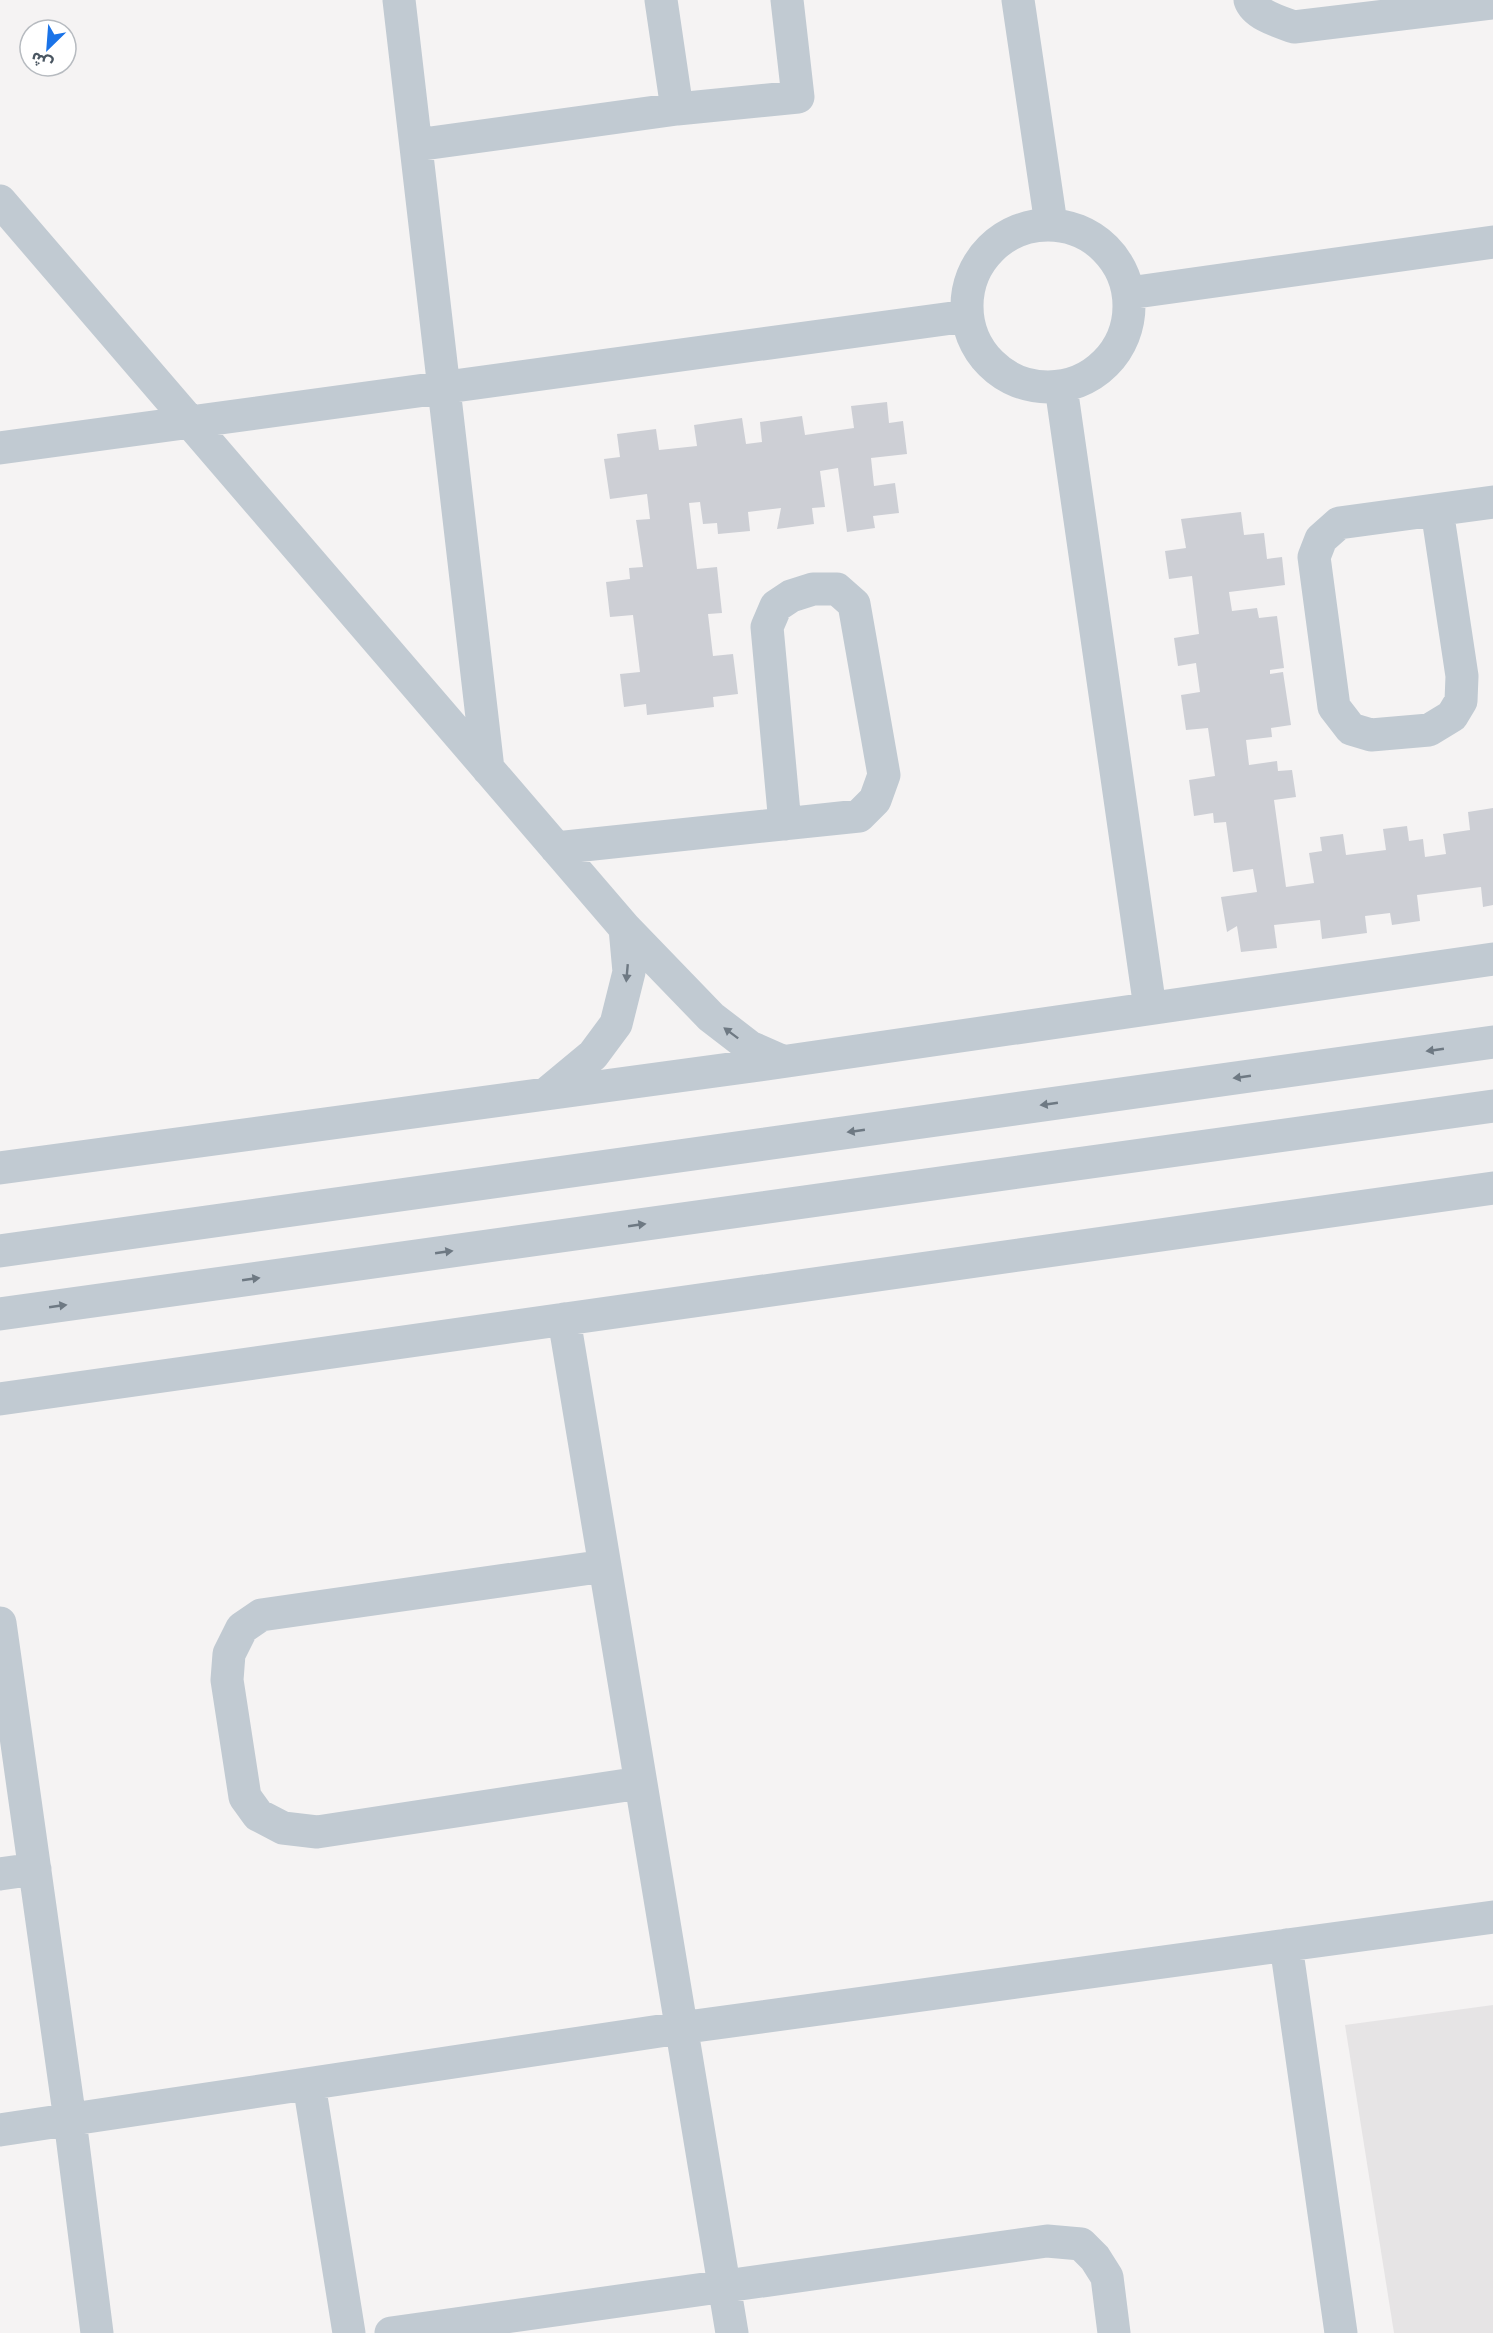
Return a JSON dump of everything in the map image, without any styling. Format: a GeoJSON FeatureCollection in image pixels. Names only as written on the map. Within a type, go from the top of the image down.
{"type":"FeatureCollection","features":[{"type":"Feature","properties":{"kind":"street"},"geometry":{"type":"LineString","coordinates":[[399,0],[488,770]]}},
{"type":"Feature","properties":{"kind":"street"},"geometry":{"type":"LineString","coordinates":[[661,0],[677,109]]}},
{"type":"Feature","properties":{"kind":"street"},"geometry":{"type":"LineString","coordinates":[[416,145],[677,109],[798,97],[787,0]]}},
{"type":"Feature","properties":{"kind":"street"},"geometry":{"type":"LineString","coordinates":[[1018,0],[1051,224]]}},
{"type":"Feature","properties":{"kind":"street"},"geometry":{"type":"LineString","coordinates":[[1250,0],[1251,5],[1272,19],[1294,27],[1372,9],[1493,3]]}},
{"type":"Feature","properties":{"kind":"street"},"geometry":{"type":"LineString","coordinates":[[0,201],[625,928],[711,1017],[750,1047],[782,1061]]}},
{"type":"Feature","properties":{"kind":"street"},"geometry":{"type":"LineString","coordinates":[[1051,224],[1078,230],[1102,245],[1120,267],[1130,293],[1129,319],[1122,344],[1106,365],[1085,380],[1061,387],[1034,387],[1010,378],[989,363],[974,341],[967,316],[969,288],[979,262],[998,242],[1023,228],[1051,224]]}},
{"type":"Feature","properties":{"kind":"street"},"geometry":{"type":"LineString","coordinates":[[1130,293],[1493,242]]}},
{"type":"Feature","properties":{"kind":"street"},"geometry":{"type":"LineString","coordinates":[[0,448],[967,316]]}},
{"type":"Feature","properties":{"kind":"street"},"geometry":{"type":"LineString","coordinates":[[1061,387],[1150,1008]]}},
{"type":"Feature","properties":{"kind":"street"},"geometry":{"type":"LineString","coordinates":[[1437,510],[1462,676],[1461,701],[1452,716],[1429,730],[1371,735],[1351,729],[1334,707],[1314,557],[1321,539],[1339,523],[1493,502]]}},
{"type":"Feature","properties":{"kind":"street"},"geometry":{"type":"LineString","coordinates":[[556,848],[785,824],[859,816],[875,800],[884,775],[854,604],[837,590],[813,589],[791,596],[776,606],[767,627],[785,824]]}},
{"type":"Feature","properties":{"kind":"street"},"geometry":{"type":"LineString","coordinates":[[546,1094],[593,1055],[616,1024],[629,972],[625,928]]}},
{"type":"Feature","properties":{"kind":"street"},"geometry":{"type":"LineString","coordinates":[[0,1168],[782,1061],[1493,959]]}},
{"type":"Feature","properties":{"kind":"street"},"geometry":{"type":"LineString","coordinates":[[0,1251],[1493,1042]]}},
{"type":"Feature","properties":{"kind":"street"},"geometry":{"type":"LineString","coordinates":[[0,1314],[1493,1106]]}},
{"type":"Feature","properties":{"kind":"street"},"geometry":{"type":"LineString","coordinates":[[0,1399],[1493,1188]]}},
{"type":"Feature","properties":{"kind":"street"},"geometry":{"type":"LineString","coordinates":[[564,1319],[680,2028],[726,2285],[732,2333]]}},
{"type":"Feature","properties":{"kind":"street"},"geometry":{"type":"LineString","coordinates":[[605,1566],[261,1615],[242,1628],[229,1654],[228,1680],[245,1797],[258,1815],[283,1828],[317,1832],[640,1783]]}},
{"type":"Feature","properties":{"kind":"street"},"geometry":{"type":"LineString","coordinates":[[1,1639],[70,2120],[97,2333]]}},
{"type":"Feature","properties":{"kind":"street"},"geometry":{"type":"LineString","coordinates":[[0,1874],[35,1869]]}},
{"type":"Feature","properties":{"kind":"street"},"geometry":{"type":"LineString","coordinates":[[0,2130],[680,2028],[1493,1917]]}},
{"type":"Feature","properties":{"kind":"street"},"geometry":{"type":"LineString","coordinates":[[1286,1945],[1341,2333]]}},
{"type":"Feature","properties":{"kind":"street"},"geometry":{"type":"LineString","coordinates":[[309,2084],[349,2333]]}},
{"type":"Feature","properties":{"kind":"street"},"geometry":{"type":"LineString","coordinates":[[391,2333],[1047,2241],[1081,2244],[1095,2258],[1107,2277],[1114,2333]]}},
{"type":"Feature","properties":{"kind":"shaded area"},"geometry":{"type":"Polygon","coordinates":[[[1493,2005],[1493,2333],[1394,2333],[1345,2025],[1493,2005]]]}},
{"type":"Feature","properties":{"kind":"building"},"geometry":{"type":"Polygon","coordinates":[[[887,402],[889,423],[903,421],[907,454],[871,458],[874,486],[895,483],[899,513],[873,516],[875,528],[847,532],[838,468],[820,471],[825,507],[812,508],[814,524],[777,529],[781,508],[748,512],[750,531],[718,534],[717,523],[703,524],[700,502],[689,503],[697,569],[717,567],[722,613],[708,614],[713,656],[733,654],[738,694],[713,697],[714,707],[647,715],[646,704],[624,707],[620,674],[640,672],[633,615],[610,617],[606,582],[630,579],[629,568],[643,567],[636,520],[650,519],[647,494],[610,499],[604,459],[620,457],[617,434],[656,429],[659,450],[697,446],[694,425],[742,418],[746,444],[762,442],[760,422],[802,416],[805,435],[854,428],[851,406],[887,402]]]}},
{"type":"Feature","properties":{"kind":"building"},"geometry":{"type":"Polygon","coordinates":[[[1241,512],[1244,535],[1264,533],[1267,559],[1282,557],[1285,585],[1229,592],[1232,611],[1257,608],[1259,618],[1277,616],[1284,668],[1270,670],[1270,674],[1283,672],[1291,725],[1271,728],[1272,737],[1246,740],[1249,765],[1277,761],[1278,771],[1292,770],[1296,797],[1274,800],[1286,887],[1314,883],[1309,853],[1322,851],[1320,837],[1343,834],[1346,855],[1386,850],[1383,829],[1407,826],[1409,841],[1423,839],[1425,857],[1446,854],[1443,834],[1470,830],[1468,812],[1493,808],[1493,905],[1483,907],[1481,887],[1417,895],[1420,921],[1392,925],[1390,913],[1365,916],[1367,933],[1322,939],[1320,920],[1274,925],[1277,948],[1241,952],[1237,926],[1227,932],[1221,897],[1257,892],[1253,869],[1233,872],[1226,822],[1214,823],[1213,813],[1194,816],[1189,780],[1215,776],[1208,728],[1186,730],[1181,695],[1200,692],[1196,663],[1178,666],[1174,638],[1199,634],[1192,576],[1169,579],[1165,551],[1186,548],[1181,519],[1241,512]]]}}]}
